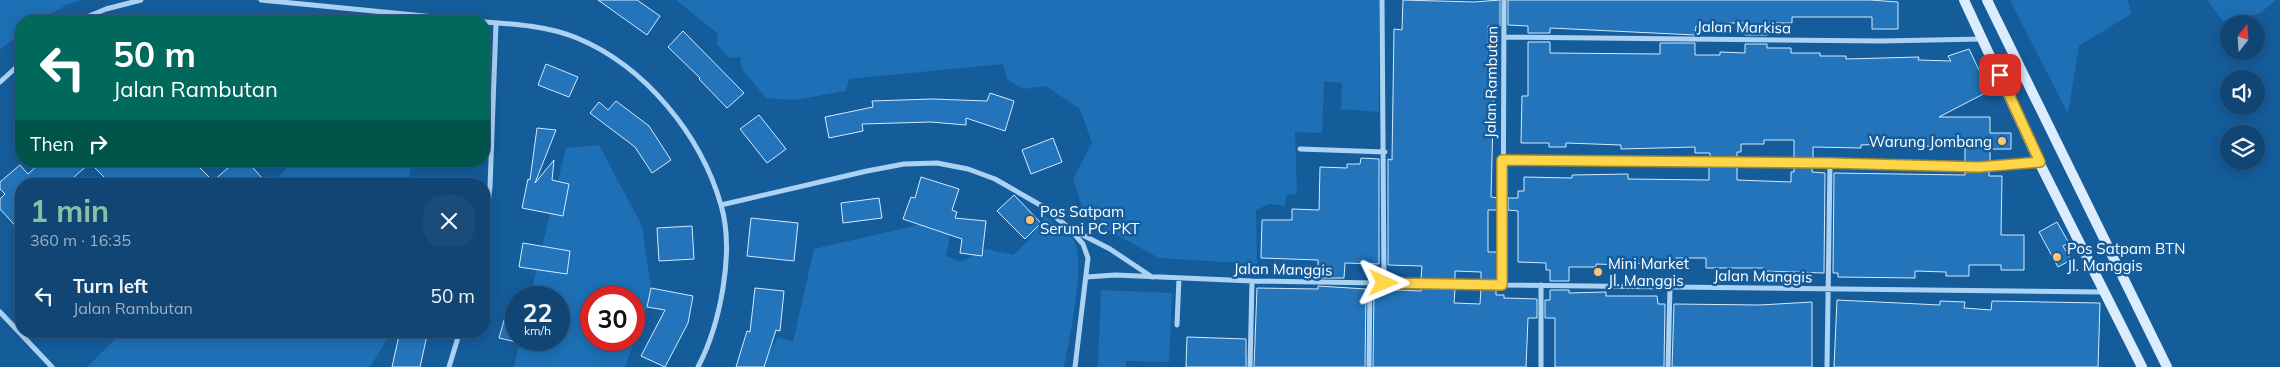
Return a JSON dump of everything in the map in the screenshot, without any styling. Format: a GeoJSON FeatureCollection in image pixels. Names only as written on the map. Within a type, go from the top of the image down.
{"type":"FeatureCollection","features":[{"type":"Feature","properties":{"kind":"street"},"geometry":{"type":"LineString","coordinates":[[92,15],[106,9],[141,0]]}},
{"type":"Feature","properties":{"kind":"street"},"geometry":{"type":"LineString","coordinates":[[261,0],[315,2],[425,15]]}},
{"type":"Feature","properties":{"kind":"street"},"geometry":{"type":"LineString","coordinates":[[1382,0],[1385,152],[1384,283]]}},
{"type":"Feature","properties":{"kind":"street","name":"Jalan Rambutan"},"geometry":{"type":"LineString","coordinates":[[1502,285],[1504,0]]}},
{"type":"Feature","properties":{"kind":"street"},"geometry":{"type":"LineString","coordinates":[[1964,0],[2040,162],[2142,367]]}},
{"type":"Feature","properties":{"kind":"street"},"geometry":{"type":"LineString","coordinates":[[1987,0],[2167,367]]}},
{"type":"Feature","properties":{"kind":"street"},"geometry":{"type":"LineString","coordinates":[[490,22],[536,26],[576,37],[610,54],[641,78],[661,98],[684,129],[706,168],[721,205],[725,230],[725,268],[721,304],[709,347],[698,367]]}},
{"type":"Feature","properties":{"kind":"street"},"geometry":{"type":"LineString","coordinates":[[490,178],[496,23]]}},
{"type":"Feature","properties":{"kind":"street","name":"Jalan Markisa"},"geometry":{"type":"LineString","coordinates":[[1505,38],[1984,40]]}},
{"type":"Feature","properties":{"kind":"street"},"geometry":{"type":"LineString","coordinates":[[0,82],[15,68]]}},
{"type":"Feature","properties":{"kind":"street"},"geometry":{"type":"LineString","coordinates":[[1300,150],[1385,152]]}},
{"type":"Feature","properties":{"kind":"street"},"geometry":{"type":"LineString","coordinates":[[1502,160],[1830,163],[1992,167],[2040,162]]}},
{"type":"Feature","properties":{"kind":"street"},"geometry":{"type":"LineString","coordinates":[[721,205],[904,164],[936,163],[968,169],[996,179],[1042,206],[1069,228],[1083,244],[1088,258],[1087,276],[1075,367]]}},
{"type":"Feature","properties":{"kind":"street"},"geometry":{"type":"LineString","coordinates":[[1827,367],[1830,163]]}},
{"type":"Feature","properties":{"kind":"street"},"geometry":{"type":"LineString","coordinates":[[1069,228],[1110,250],[1152,277]]}},
{"type":"Feature","properties":{"kind":"street","name":"Jalan Manggis"},"geometry":{"type":"LineString","coordinates":[[1087,276],[1370,283],[2104,292]]}},
{"type":"Feature","properties":{"kind":"street"},"geometry":{"type":"LineString","coordinates":[[1177,325],[1179,278]]}},
{"type":"Feature","properties":{"kind":"street"},"geometry":{"type":"LineString","coordinates":[[1250,367],[1252,281]]}},
{"type":"Feature","properties":{"kind":"street"},"geometry":{"type":"LineString","coordinates":[[1369,367],[1370,283]]}},
{"type":"Feature","properties":{"kind":"street"},"geometry":{"type":"LineString","coordinates":[[1541,285],[1541,367]]}},
{"type":"Feature","properties":{"kind":"street"},"geometry":{"type":"LineString","coordinates":[[1668,367],[1670,287]]}},
{"type":"Feature","properties":{"kind":"street"},"geometry":{"type":"LineString","coordinates":[[0,312],[15,328]]}},
{"type":"Feature","properties":{"kind":"street"},"geometry":{"type":"LineString","coordinates":[[25,338],[52,367]]}},
{"type":"Feature","properties":{"kind":"street"},"geometry":{"type":"LineString","coordinates":[[449,367],[458,338]]}},
{"type":"Feature","properties":{"kind":"shaded area"},"geometry":{"type":"Polygon","coordinates":[[[0,0],[81,0],[66,5],[50,15],[15,15],[15,38],[0,49],[0,0]]]}},
{"type":"Feature","properties":{"kind":"shaded area"},"geometry":{"type":"Polygon","coordinates":[[[676,0],[1379,0],[1379,112],[1341,109],[1342,83],[1324,81],[1322,133],[1295,132],[1297,194],[1286,195],[1285,206],[1269,204],[1256,210],[1257,264],[1159,258],[1104,228],[1100,217],[1084,212],[1073,179],[1092,143],[1080,109],[1046,86],[1023,89],[1007,79],[1003,64],[849,79],[846,91],[794,100],[766,98],[742,69],[740,57],[729,58],[717,44],[718,34],[676,0]]]}},
{"type":"Feature","properties":{"kind":"shaded area"},"geometry":{"type":"Polygon","coordinates":[[[2010,0],[2128,0],[2131,14],[2079,46],[2068,114],[2010,0]]]}},
{"type":"Feature","properties":{"kind":"shaded area"},"geometry":{"type":"Polygon","coordinates":[[[2207,0],[2276,0],[2259,14],[2220,15],[2220,17],[2207,0]]]}},
{"type":"Feature","properties":{"kind":"shaded area"},"geometry":{"type":"Polygon","coordinates":[[[599,145],[642,226],[651,288],[645,312],[645,286],[580,286],[580,351],[631,351],[625,367],[514,367],[518,351],[570,351],[570,286],[533,286],[566,148],[599,145]]]}},
{"type":"Feature","properties":{"kind":"shaded area"},"geometry":{"type":"Polygon","coordinates":[[[288,167],[411,167],[409,178],[277,178],[288,167]]]}},
{"type":"Feature","properties":{"kind":"shaded area"},"geometry":{"type":"Polygon","coordinates":[[[1045,216],[1072,238],[1077,252],[1078,267],[1073,321],[1064,367],[761,367],[778,337],[793,342],[814,249],[940,220],[951,230],[946,256],[960,262],[986,249],[1013,255],[1028,241],[1045,216]]]}},
{"type":"Feature","properties":{"kind":"shaded area"},"geometry":{"type":"Polygon","coordinates":[[[1101,290],[1172,293],[1169,362],[1126,361],[1126,367],[1098,367],[1101,290]]]}},
{"type":"Feature","properties":{"kind":"shaded area"},"geometry":{"type":"Polygon","coordinates":[[[116,338],[388,338],[370,367],[87,367],[116,338]]]}},
{"type":"Feature","properties":{"kind":"building"},"geometry":{"type":"Polygon","coordinates":[[[598,0],[637,0],[660,16],[647,35],[598,0]]]}},
{"type":"Feature","properties":{"kind":"building"},"geometry":{"type":"Polygon","coordinates":[[[1403,0],[1474,2],[1500,0],[1500,26],[1488,26],[1488,57],[1491,57],[1491,82],[1494,83],[1491,197],[1499,198],[1499,210],[1488,210],[1488,252],[1497,252],[1497,281],[1481,280],[1481,272],[1455,271],[1455,280],[1421,279],[1422,266],[1388,265],[1388,159],[1392,160],[1394,29],[1402,30],[1403,0]]]}},
{"type":"Feature","properties":{"kind":"building"},"geometry":{"type":"Polygon","coordinates":[[[1508,0],[1870,0],[1898,2],[1898,29],[1872,29],[1872,17],[1792,17],[1792,23],[1768,23],[1767,35],[1745,35],[1745,23],[1719,23],[1719,26],[1696,26],[1695,35],[1550,28],[1550,33],[1528,33],[1528,26],[1508,25],[1508,0]]]}},
{"type":"Feature","properties":{"kind":"building"},"geometry":{"type":"Polygon","coordinates":[[[683,31],[744,93],[727,108],[668,47],[683,31]]]}},
{"type":"Feature","properties":{"kind":"building"},"geometry":{"type":"Polygon","coordinates":[[[1528,42],[1550,42],[1550,53],[1660,54],[1660,43],[1695,43],[1695,55],[1720,55],[1720,52],[1745,53],[1745,44],[1767,44],[1767,48],[1791,48],[1791,53],[1820,53],[1820,56],[1846,56],[1846,59],[1919,57],[1918,60],[1951,61],[1948,56],[1969,49],[1989,91],[1939,117],[1990,117],[1990,133],[2011,133],[2011,149],[1990,149],[1990,162],[1965,163],[1965,147],[1913,146],[1913,143],[1861,145],[1861,148],[1813,147],[1813,158],[1794,158],[1794,140],[1764,140],[1764,144],[1741,144],[1741,152],[1737,152],[1737,157],[1710,157],[1710,153],[1695,153],[1695,147],[1621,149],[1621,145],[1566,143],[1566,147],[1549,147],[1549,143],[1521,143],[1522,96],[1528,96],[1528,42]]]}},
{"type":"Feature","properties":{"kind":"building"},"geometry":{"type":"Polygon","coordinates":[[[546,64],[578,77],[569,97],[538,85],[546,64]]]}},
{"type":"Feature","properties":{"kind":"building"},"geometry":{"type":"Polygon","coordinates":[[[990,93],[1014,101],[1005,131],[966,118],[966,125],[931,122],[862,124],[863,131],[829,138],[825,117],[873,107],[872,101],[932,99],[987,101],[990,93]]]}},
{"type":"Feature","properties":{"kind":"building"},"geometry":{"type":"Polygon","coordinates":[[[616,101],[649,126],[671,160],[652,173],[635,147],[590,113],[599,102],[608,110],[616,101]]]}},
{"type":"Feature","properties":{"kind":"building"},"geometry":{"type":"Polygon","coordinates":[[[759,115],[786,149],[767,163],[740,129],[759,115]]]}},
{"type":"Feature","properties":{"kind":"building"},"geometry":{"type":"Polygon","coordinates":[[[537,128],[556,130],[535,183],[554,160],[552,180],[569,184],[563,216],[522,208],[528,179],[530,180],[537,128]]]}},
{"type":"Feature","properties":{"kind":"building"},"geometry":{"type":"Polygon","coordinates":[[[1053,138],[1062,162],[1031,174],[1022,150],[1053,138]]]}},
{"type":"Feature","properties":{"kind":"building"},"geometry":{"type":"Polygon","coordinates":[[[1361,158],[1379,159],[1379,264],[1345,263],[1344,278],[1318,278],[1318,260],[1261,258],[1262,220],[1292,220],[1292,209],[1319,210],[1320,167],[1347,168],[1347,164],[1360,164],[1361,158]]]}},
{"type":"Feature","properties":{"kind":"building"},"geometry":{"type":"Polygon","coordinates":[[[1709,166],[1737,166],[1737,180],[1791,182],[1791,172],[1794,172],[1794,167],[1812,167],[1812,172],[1825,173],[1824,273],[1763,271],[1763,268],[1706,268],[1706,258],[1676,258],[1676,265],[1625,263],[1625,265],[1596,264],[1596,267],[1569,267],[1569,281],[1550,281],[1550,270],[1546,270],[1546,263],[1518,262],[1518,211],[1508,210],[1508,198],[1518,198],[1518,191],[1524,191],[1524,177],[1572,178],[1572,175],[1628,174],[1628,179],[1709,180],[1709,166]]]}},
{"type":"Feature","properties":{"kind":"building"},"geometry":{"type":"Polygon","coordinates":[[[18,167],[22,167],[28,174],[36,167],[85,167],[73,178],[15,178],[15,225],[0,209],[0,199],[5,194],[0,189],[0,182],[18,167]]]}},
{"type":"Feature","properties":{"kind":"building"},"geometry":{"type":"Polygon","coordinates":[[[94,167],[199,167],[210,178],[105,178],[94,167]]]}},
{"type":"Feature","properties":{"kind":"building"},"geometry":{"type":"Polygon","coordinates":[[[229,167],[252,167],[262,178],[216,178],[229,167]]]}},
{"type":"Feature","properties":{"kind":"building"},"geometry":{"type":"Polygon","coordinates":[[[1989,171],[1989,176],[2002,176],[2001,235],[2024,235],[2024,270],[2001,270],[2001,265],[1969,265],[1969,276],[1946,276],[1946,272],[1915,271],[1915,278],[1838,277],[1838,273],[1833,273],[1834,173],[1965,175],[1965,172],[1989,171]]]}},
{"type":"Feature","properties":{"kind":"building"},"geometry":{"type":"Polygon","coordinates":[[[921,177],[959,189],[952,210],[957,212],[955,218],[986,221],[982,256],[960,253],[962,239],[903,219],[911,197],[915,198],[921,177]]]}},
{"type":"Feature","properties":{"kind":"building"},"geometry":{"type":"Polygon","coordinates":[[[1014,195],[1041,223],[1025,239],[997,211],[1014,195]]]}},
{"type":"Feature","properties":{"kind":"building"},"geometry":{"type":"Polygon","coordinates":[[[879,198],[882,218],[843,223],[841,203],[879,198]]]}},
{"type":"Feature","properties":{"kind":"building"},"geometry":{"type":"Polygon","coordinates":[[[751,218],[798,223],[794,261],[747,256],[751,218]]]}},
{"type":"Feature","properties":{"kind":"building"},"geometry":{"type":"Polygon","coordinates":[[[2057,222],[2069,243],[2063,246],[2071,260],[2058,267],[2039,232],[2057,222]]]}},
{"type":"Feature","properties":{"kind":"building"},"geometry":{"type":"Polygon","coordinates":[[[692,226],[694,259],[659,261],[657,228],[692,226]]]}},
{"type":"Feature","properties":{"kind":"building"},"geometry":{"type":"Polygon","coordinates":[[[523,243],[570,251],[567,274],[519,267],[523,243]]]}},
{"type":"Feature","properties":{"kind":"building"},"geometry":{"type":"Polygon","coordinates":[[[1318,286],[1366,289],[1365,367],[1254,367],[1257,288],[1318,289],[1318,286]]]}},
{"type":"Feature","properties":{"kind":"building"},"geometry":{"type":"Polygon","coordinates":[[[651,288],[693,296],[688,323],[665,367],[641,356],[665,310],[647,307],[651,288]]]}},
{"type":"Feature","properties":{"kind":"building"},"geometry":{"type":"Polygon","coordinates":[[[755,288],[784,291],[780,331],[776,330],[764,367],[736,367],[747,331],[750,332],[755,288]]]}},
{"type":"Feature","properties":{"kind":"building"},"geometry":{"type":"Polygon","coordinates":[[[1421,288],[1455,289],[1454,303],[1480,304],[1481,289],[1496,289],[1496,295],[1504,295],[1504,298],[1537,299],[1537,318],[1528,318],[1526,367],[1373,367],[1374,289],[1421,291],[1421,288]]]}},
{"type":"Feature","properties":{"kind":"building"},"geometry":{"type":"Polygon","coordinates":[[[1550,290],[1569,290],[1569,293],[1606,292],[1606,296],[1657,296],[1658,304],[1665,304],[1664,367],[1555,367],[1555,318],[1545,318],[1545,300],[1550,300],[1550,290]]]}},
{"type":"Feature","properties":{"kind":"building"},"geometry":{"type":"Polygon","coordinates":[[[1837,300],[1940,305],[1940,301],[1965,302],[1964,308],[1991,310],[1992,301],[2100,303],[2098,367],[1834,367],[1837,300]]]}},
{"type":"Feature","properties":{"kind":"building"},"geometry":{"type":"Polygon","coordinates":[[[1812,302],[1812,367],[1672,367],[1674,304],[1760,305],[1812,302]]]}},
{"type":"Feature","properties":{"kind":"building"},"geometry":{"type":"Polygon","coordinates":[[[505,317],[505,339],[499,338],[505,317]]]}},
{"type":"Feature","properties":{"kind":"building"},"geometry":{"type":"Polygon","coordinates":[[[1187,337],[1246,339],[1246,367],[1186,367],[1187,337]]]}},
{"type":"Feature","properties":{"kind":"building"},"geometry":{"type":"Polygon","coordinates":[[[398,338],[426,338],[420,367],[392,367],[398,338]]]}},
{"type":"Feature","properties":{"kind":"place","name":"Warung Jombang"},"geometry":{"type":"Point","coordinates":[2002,141]}},
{"type":"Feature","properties":{"kind":"place","name":"Pos Satpam Seruni PC PKT"},"geometry":{"type":"Point","coordinates":[1030,220]}},
{"type":"Feature","properties":{"kind":"place","name":"Pos Satpam BTN Jl. Manggis"},"geometry":{"type":"Point","coordinates":[2057,257]}},
{"type":"Feature","properties":{"kind":"place","name":"Mini Market Jl. Manggis"},"geometry":{"type":"Point","coordinates":[1598,272]}},
{"type":"Feature","properties":{"kind":"route"},"geometry":{"type":"LineString","coordinates":[[1384,283],[1502,285],[1502,160],[1830,163],[1979,167],[2016,166],[2040,162],[2000,75]]}}]}
